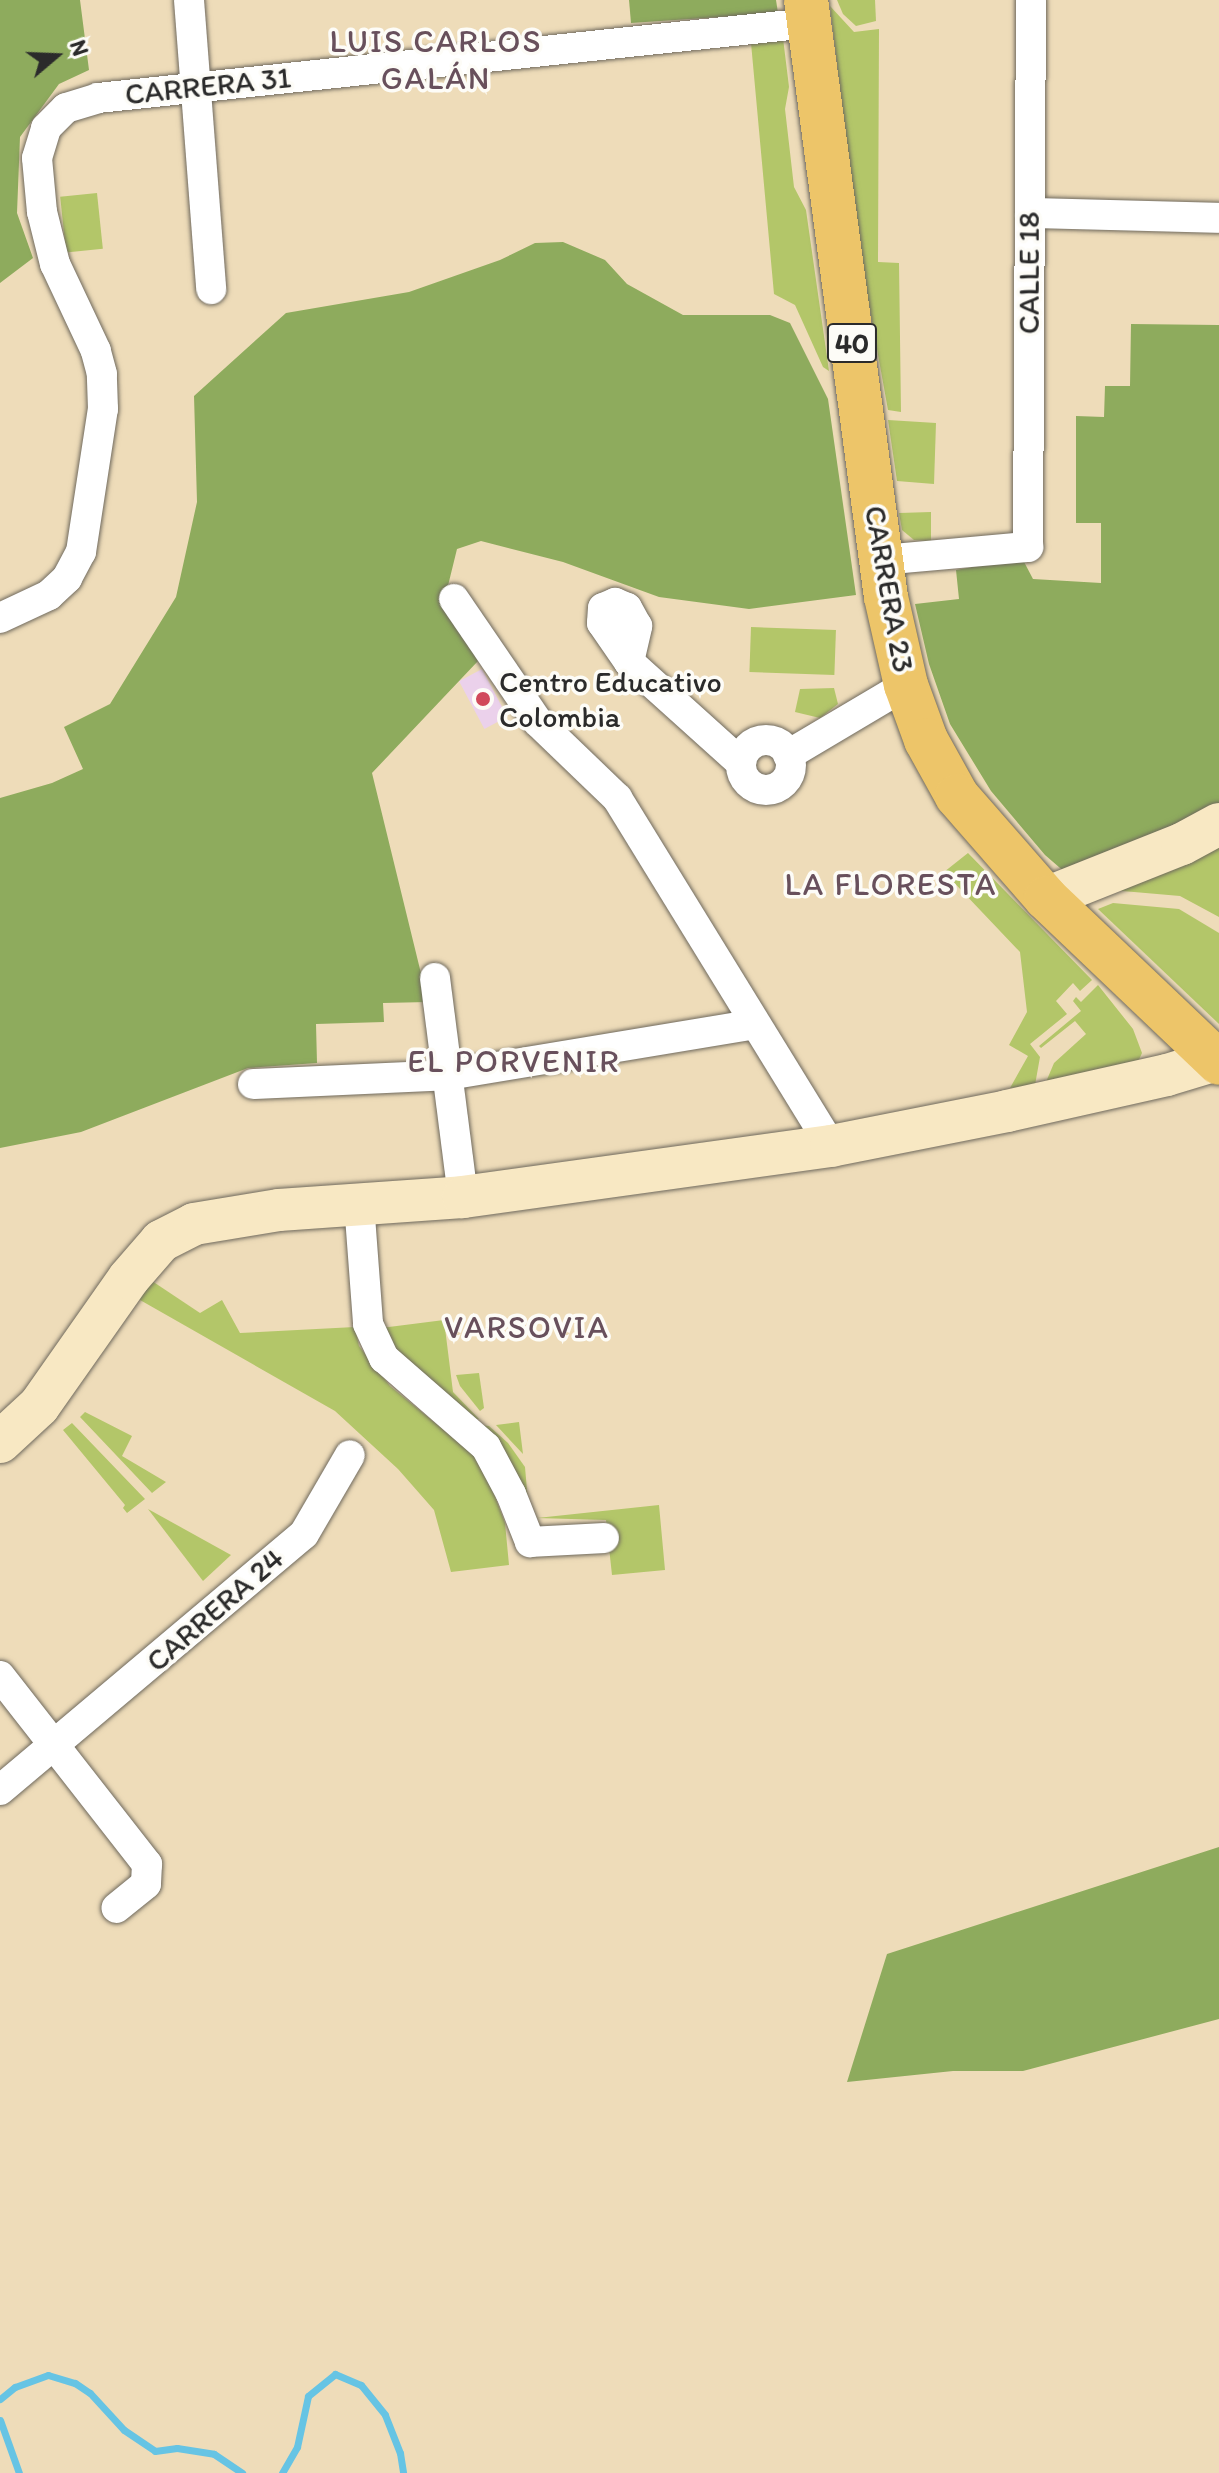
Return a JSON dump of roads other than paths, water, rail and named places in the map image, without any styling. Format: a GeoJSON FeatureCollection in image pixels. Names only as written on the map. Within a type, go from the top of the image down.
{"type":"FeatureCollection","features":[{"type":"Feature","properties":{"kind":"highway","name":"CARRERA 23"},"geometry":{"type":"LineString","coordinates":[[807,12],[881,560],[906,685],[926,740],[957,796],[1046,898],[1217,1061]]}},
{"type":"Feature","properties":{"kind":"street"},"geometry":{"type":"LineString","coordinates":[[189,0],[211,289]]}},
{"type":"Feature","properties":{"kind":"street","name":"CALLE 18"},"geometry":{"type":"LineString","coordinates":[[881,560],[1028,547],[1031,0]]}},
{"type":"Feature","properties":{"kind":"street","name":"CARRERA 31"},"geometry":{"type":"LineString","coordinates":[[0,618],[49,595],[67,578],[81,552],[103,409],[102,374],[96,351],[55,264],[42,212],[37,158],[46,128],[66,108],[98,98],[807,12]]}},
{"type":"Feature","properties":{"kind":"street"},"geometry":{"type":"LineString","coordinates":[[1030,213],[1219,218]]}},
{"type":"Feature","properties":{"kind":"street"},"geometry":{"type":"LineString","coordinates":[[454,599],[538,722],[617,798],[831,1146]]}},
{"type":"Feature","properties":{"kind":"street"},"geometry":{"type":"LineString","coordinates":[[629,662],[741,763],[750,784],[770,790],[782,785],[790,774],[788,755],[906,685]]}},
{"type":"Feature","properties":{"kind":"street"},"geometry":{"type":"LineString","coordinates":[[1046,898],[1182,844],[1219,824]]}},
{"type":"Feature","properties":{"kind":"street"},"geometry":{"type":"LineString","coordinates":[[435,978],[463,1197]]}},
{"type":"Feature","properties":{"kind":"street"},"geometry":{"type":"LineString","coordinates":[[253,1084],[448,1075],[755,1024]]}},
{"type":"Feature","properties":{"kind":"street"},"geometry":{"type":"LineString","coordinates":[[0,1442],[39,1406],[129,1278],[161,1241],[194,1224],[279,1210],[463,1197],[831,1146],[1007,1111],[1217,1061]]}},
{"type":"Feature","properties":{"kind":"street"},"geometry":{"type":"LineString","coordinates":[[359,1203],[368,1324],[384,1358],[486,1447],[511,1494],[530,1542],[604,1538]]}},
{"type":"Feature","properties":{"kind":"street","name":"CARRERA 24"},"geometry":{"type":"LineString","coordinates":[[0,1790],[304,1534],[350,1455]]}},
{"type":"Feature","properties":{"kind":"street"},"geometry":{"type":"LineString","coordinates":[[0,1676],[147,1864],[146,1884],[116,1908]]}},
{"type":"Feature","properties":{"kind":"waterway"},"geometry":{"type":"LineString","coordinates":[[282,2473],[297,2447],[308,2396],[335,2374],[361,2385],[385,2415],[400,2453],[403,2473]]}},
{"type":"Feature","properties":{"kind":"waterway"},"geometry":{"type":"LineString","coordinates":[[0,2399],[15,2387],[48,2375],[75,2383],[90,2393],[124,2430],[155,2451],[177,2448],[214,2454],[242,2473]]}},
{"type":"Feature","properties":{"kind":"waterway"},"geometry":{"type":"LineString","coordinates":[[0,2420],[19,2473]]}},
{"type":"Feature","properties":{"kind":"place","name":"Centro Educativo Colombia"},"geometry":{"type":"Point","coordinates":[483,699]}},
{"type":"Feature","properties":{"kind":"district","name":"LUIS CARLOS GALÁN"},"geometry":{"type":"Point","coordinates":[436,60]}},
{"type":"Feature","properties":{"kind":"district","name":"LA FLORESTA"},"geometry":{"type":"Point","coordinates":[891,884]}},
{"type":"Feature","properties":{"kind":"district","name":"EL PORVENIR"},"geometry":{"type":"Point","coordinates":[514,1061]}},
{"type":"Feature","properties":{"kind":"district","name":"VARSOVIA"},"geometry":{"type":"Point","coordinates":[527,1327]}}]}
